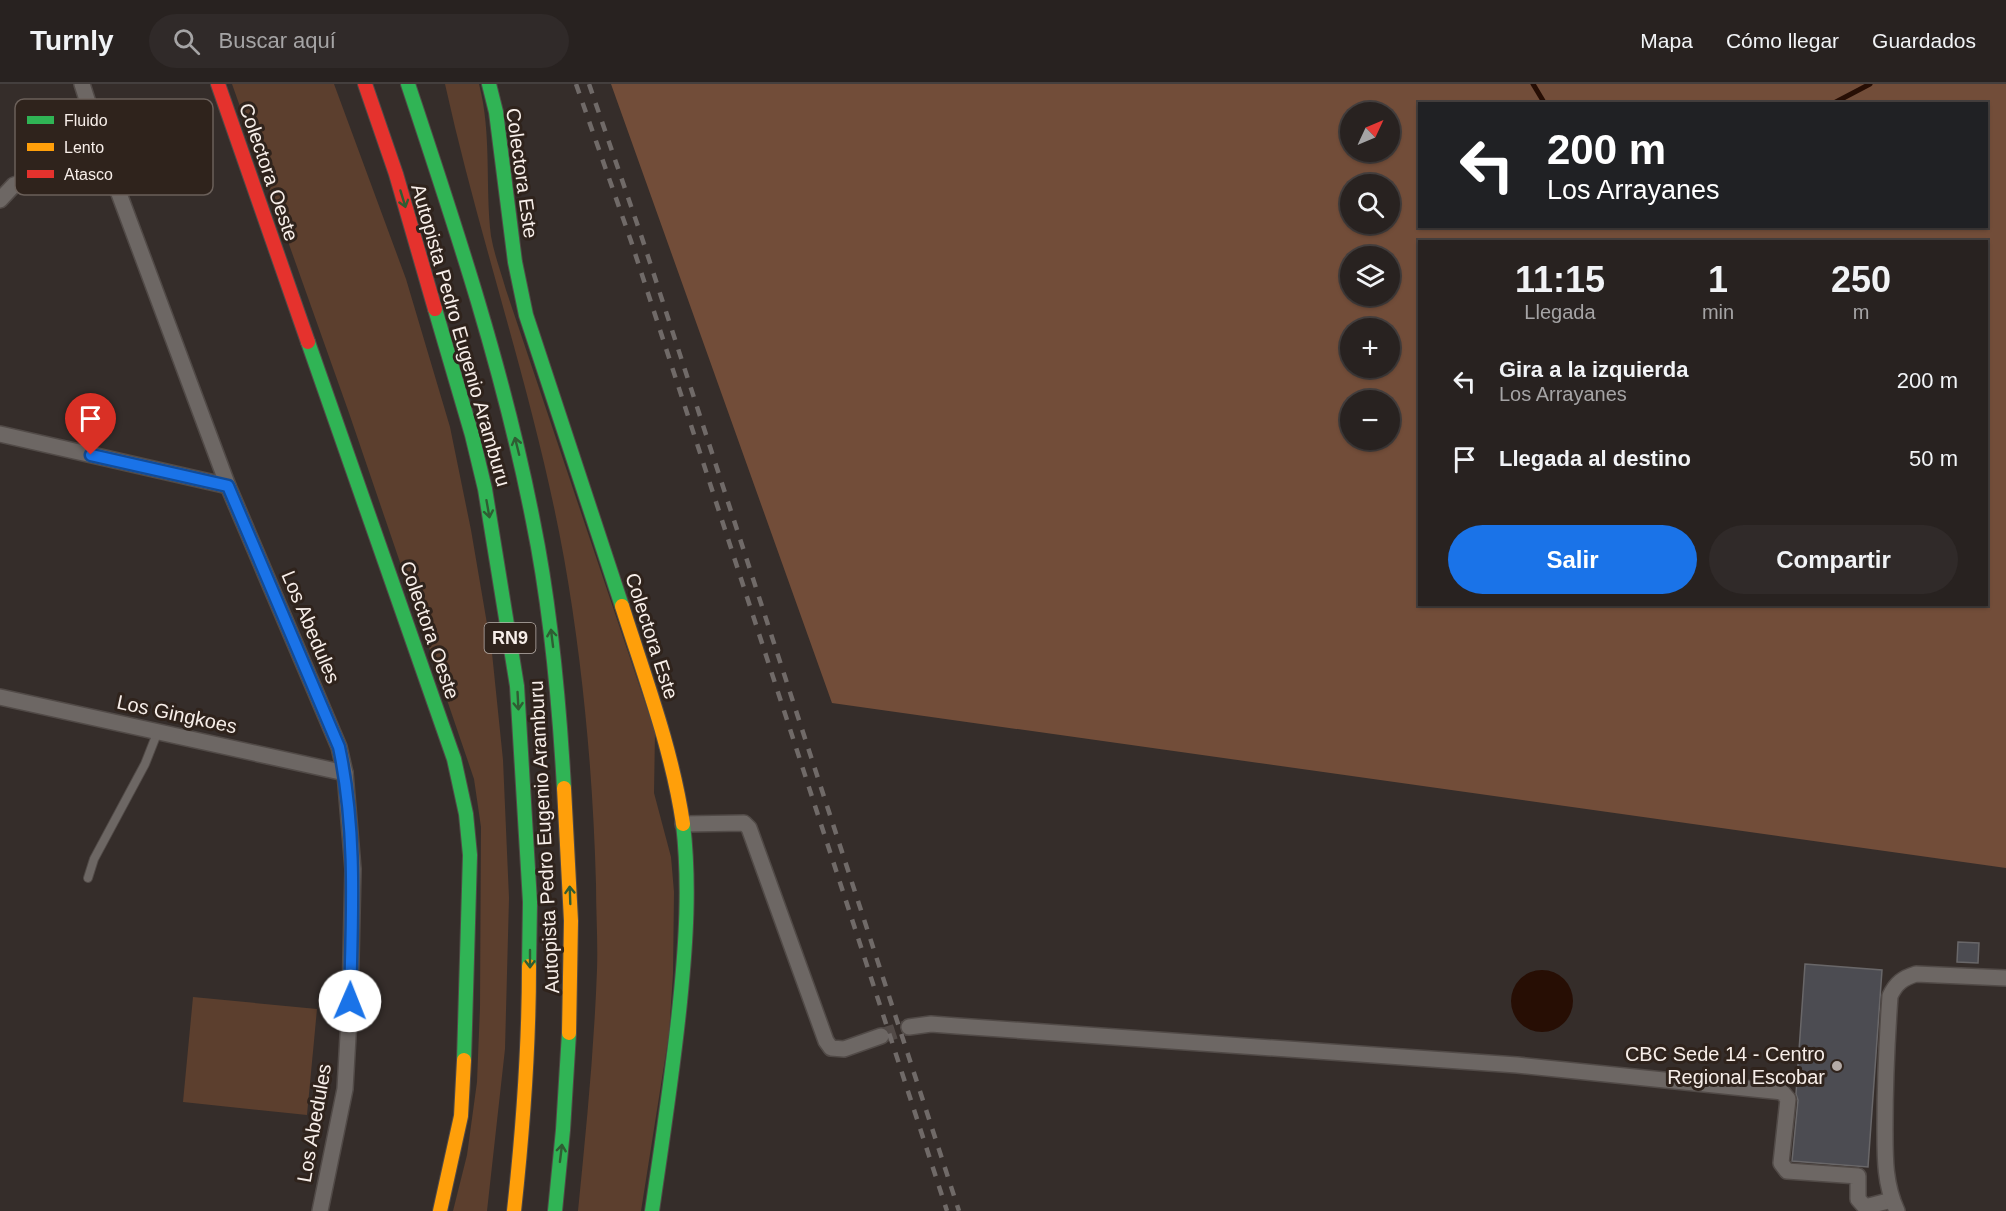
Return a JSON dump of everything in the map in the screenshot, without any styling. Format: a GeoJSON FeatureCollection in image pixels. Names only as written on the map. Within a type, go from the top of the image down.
{"type":"FeatureCollection","features":[{"type":"Feature","properties":{"kind":"main road","name":"Colectora Oeste"},"geometry":{"type":"LineString","coordinates":[[218,84],[451,749],[466,814],[470,867],[467,1002],[461,1116],[440,1211]]}},
{"type":"Feature","properties":{"kind":"main road"},"geometry":{"type":"LineString","coordinates":[[352,84],[396,174]]}},
{"type":"Feature","properties":{"kind":"main road","name":"Autopista Pedro Eugenio Aramburu"},"geometry":{"type":"LineString","coordinates":[[365,84],[396,174],[460,390],[485,489],[517,686],[530,913],[529,1017],[521,1145],[514,1211]]}},
{"type":"Feature","properties":{"kind":"main road","name":"Autopista Pedro Eugenio Aramburu"},"geometry":{"type":"LineString","coordinates":[[408,84],[458,231],[495,355],[526,485],[547,603],[558,687],[570,893],[571,991],[563,1142],[555,1211]]}},
{"type":"Feature","properties":{"kind":"main road","name":"Colectora Este"},"geometry":{"type":"LineString","coordinates":[[489,84],[495,112],[515,262],[526,315],[662,728],[675,776],[683,824],[687,880],[686,931],[674,1062],[655,1207]]}},
{"type":"Feature","properties":{"kind":"main road"},"geometry":{"type":"LineString","coordinates":[[437,129],[458,231]]}},
{"type":"Feature","properties":{"kind":"street","name":"Los Abedules"},"geometry":{"type":"LineString","coordinates":[[82,84],[87,99]]}},
{"type":"Feature","properties":{"kind":"street"},"geometry":{"type":"LineString","coordinates":[[0,201],[15,185]]}},
{"type":"Feature","properties":{"kind":"street","name":"Los Abedules"},"geometry":{"type":"LineString","coordinates":[[120,195],[228,486],[339,747],[345,773],[353,869],[345,1089],[320,1211]]}},
{"type":"Feature","properties":{"kind":"street"},"geometry":{"type":"LineString","coordinates":[[0,434],[228,486]]}},
{"type":"Feature","properties":{"kind":"street","name":"Los Gingkoes"},"geometry":{"type":"LineString","coordinates":[[0,696],[345,773]]}},
{"type":"Feature","properties":{"kind":"street"},"geometry":{"type":"LineString","coordinates":[[683,824],[744,822],[749,828],[826,1041],[831,1047],[844,1049],[881,1036]]}},
{"type":"Feature","properties":{"kind":"street"},"geometry":{"type":"LineString","coordinates":[[909,1027],[931,1024],[1493,1063],[1782,1092],[1788,1099],[1781,1163],[1787,1171],[1858,1176],[1857,1199],[1865,1207],[1894,1205],[1885,1173],[1885,1090],[1890,996],[1895,985],[1905,977],[1916,974],[2006,978]]}},
{"type":"Feature","properties":{"kind":"lane"},"geometry":{"type":"LineString","coordinates":[[88,878],[94,860],[145,764],[158,732]]}},
{"type":"Feature","properties":{"kind":"shaded area"},"geometry":{"type":"Polygon","coordinates":[[[232,84],[334,84],[406,279],[450,427],[471,530],[492,653],[503,760],[509,898],[505,1049],[487,1211],[453,1211],[467,1155],[477,1082],[480,1007],[481,827],[474,779],[349,413],[232,84]]]}},
{"type":"Feature","properties":{"kind":"shaded area"},"geometry":{"type":"Polygon","coordinates":[[[445,84],[479,84],[486,122],[489,217],[494,250],[655,732],[654,793],[671,857],[674,892],[673,974],[669,1034],[641,1211],[578,1211],[592,1061],[597,959],[592,802],[582,679],[571,598],[552,498],[445,84]]]}},
{"type":"Feature","properties":{"kind":"shaded area"},"geometry":{"type":"Polygon","coordinates":[[[611,84],[2006,84],[2006,868],[832,703],[611,84]]]}},
{"type":"Feature","properties":{"kind":"shaded area"},"geometry":{"type":"Polygon","coordinates":[[[1542,970],[1554,972],[1564,979],[1571,989],[1573,1001],[1571,1013],[1564,1023],[1554,1030],[1542,1032],[1530,1030],[1520,1023],[1513,1013],[1511,1001],[1513,989],[1520,979],[1530,972],[1542,970]]]}},
{"type":"Feature","properties":{"kind":"shaded area"},"geometry":{"type":"Polygon","coordinates":[[[193,997],[317,1009],[307,1115],[183,1102],[193,997]]]}},
{"type":"Feature","properties":{"kind":"building"},"geometry":{"type":"Polygon","coordinates":[[[1958,942],[1979,943],[1978,963],[1957,962],[1958,942]]]}},
{"type":"Feature","properties":{"kind":"building","name":"CBC Sede 14 - Centro Regional Escobar"},"geometry":{"type":"Polygon","coordinates":[[[1805,964],[1882,970],[1868,1167],[1792,1161],[1798,1100],[1796,1094],[1805,964]]]}},
{"type":"Feature","properties":{"kind":"waterway"},"geometry":{"type":"LineString","coordinates":[[1533,84],[1544,102]]}},
{"type":"Feature","properties":{"kind":"waterway"},"geometry":{"type":"LineString","coordinates":[[1836,102],[1870,84]]}},
{"type":"Feature","properties":{"kind":"tunnel"},"geometry":{"type":"LineString","coordinates":[[881,1036],[909,1027]]}},
{"type":"Feature","properties":{"kind":"railway"},"geometry":{"type":"LineString","coordinates":[[576,84],[631,241],[947,1211]]}},
{"type":"Feature","properties":{"kind":"railway"},"geometry":{"type":"LineString","coordinates":[[589,84],[642,238],[959,1211]]}},
{"type":"Feature","properties":{"kind":"traffic: fast"},"geometry":{"type":"LineString","coordinates":[[408,84],[478,301],[521,465],[539,554],[549,621],[557,688],[564,788]]}},
{"type":"Feature","properties":{"kind":"traffic: fast"},"geometry":{"type":"LineString","coordinates":[[489,84],[496,112],[515,262],[526,315],[622,606]]}},
{"type":"Feature","properties":{"kind":"traffic: fast"},"geometry":{"type":"LineString","coordinates":[[435,309],[472,435],[485,489],[517,686],[530,902],[529,966]]}},
{"type":"Feature","properties":{"kind":"traffic: fast"},"geometry":{"type":"LineString","coordinates":[[308,342],[454,759],[466,814],[470,855],[464,1060]]}},
{"type":"Feature","properties":{"kind":"traffic: fast"},"geometry":{"type":"LineString","coordinates":[[652,1211],[674,1054],[684,958],[687,891],[683,824]]}},
{"type":"Feature","properties":{"kind":"traffic: fast"},"geometry":{"type":"LineString","coordinates":[[555,1211],[569,1033]]}},
{"type":"Feature","properties":{"kind":"traffic: slow"},"geometry":{"type":"LineString","coordinates":[[622,606],[665,741],[683,824]]}},
{"type":"Feature","properties":{"kind":"traffic: slow"},"geometry":{"type":"LineString","coordinates":[[564,788],[571,921],[569,1033]]}},
{"type":"Feature","properties":{"kind":"traffic: slow"},"geometry":{"type":"LineString","coordinates":[[514,1211],[525,1089],[529,966]]}},
{"type":"Feature","properties":{"kind":"traffic: slow"},"geometry":{"type":"LineString","coordinates":[[440,1211],[461,1116],[464,1060]]}},
{"type":"Feature","properties":{"kind":"traffic: jam"},"geometry":{"type":"LineString","coordinates":[[218,84],[308,342]]}},
{"type":"Feature","properties":{"kind":"traffic: jam"},"geometry":{"type":"LineString","coordinates":[[365,84],[396,174],[435,309]]}},
{"type":"Feature","properties":{"kind":"place","name":"CBC Sede 14 - Centro Regional Escobar"},"geometry":{"type":"Point","coordinates":[1837,1066]}},
{"type":"Feature","properties":{"kind":"route"},"geometry":{"type":"LineString","coordinates":[[91,455],[228,486],[339,747],[345,773],[353,869],[350,1001]]}}]}
